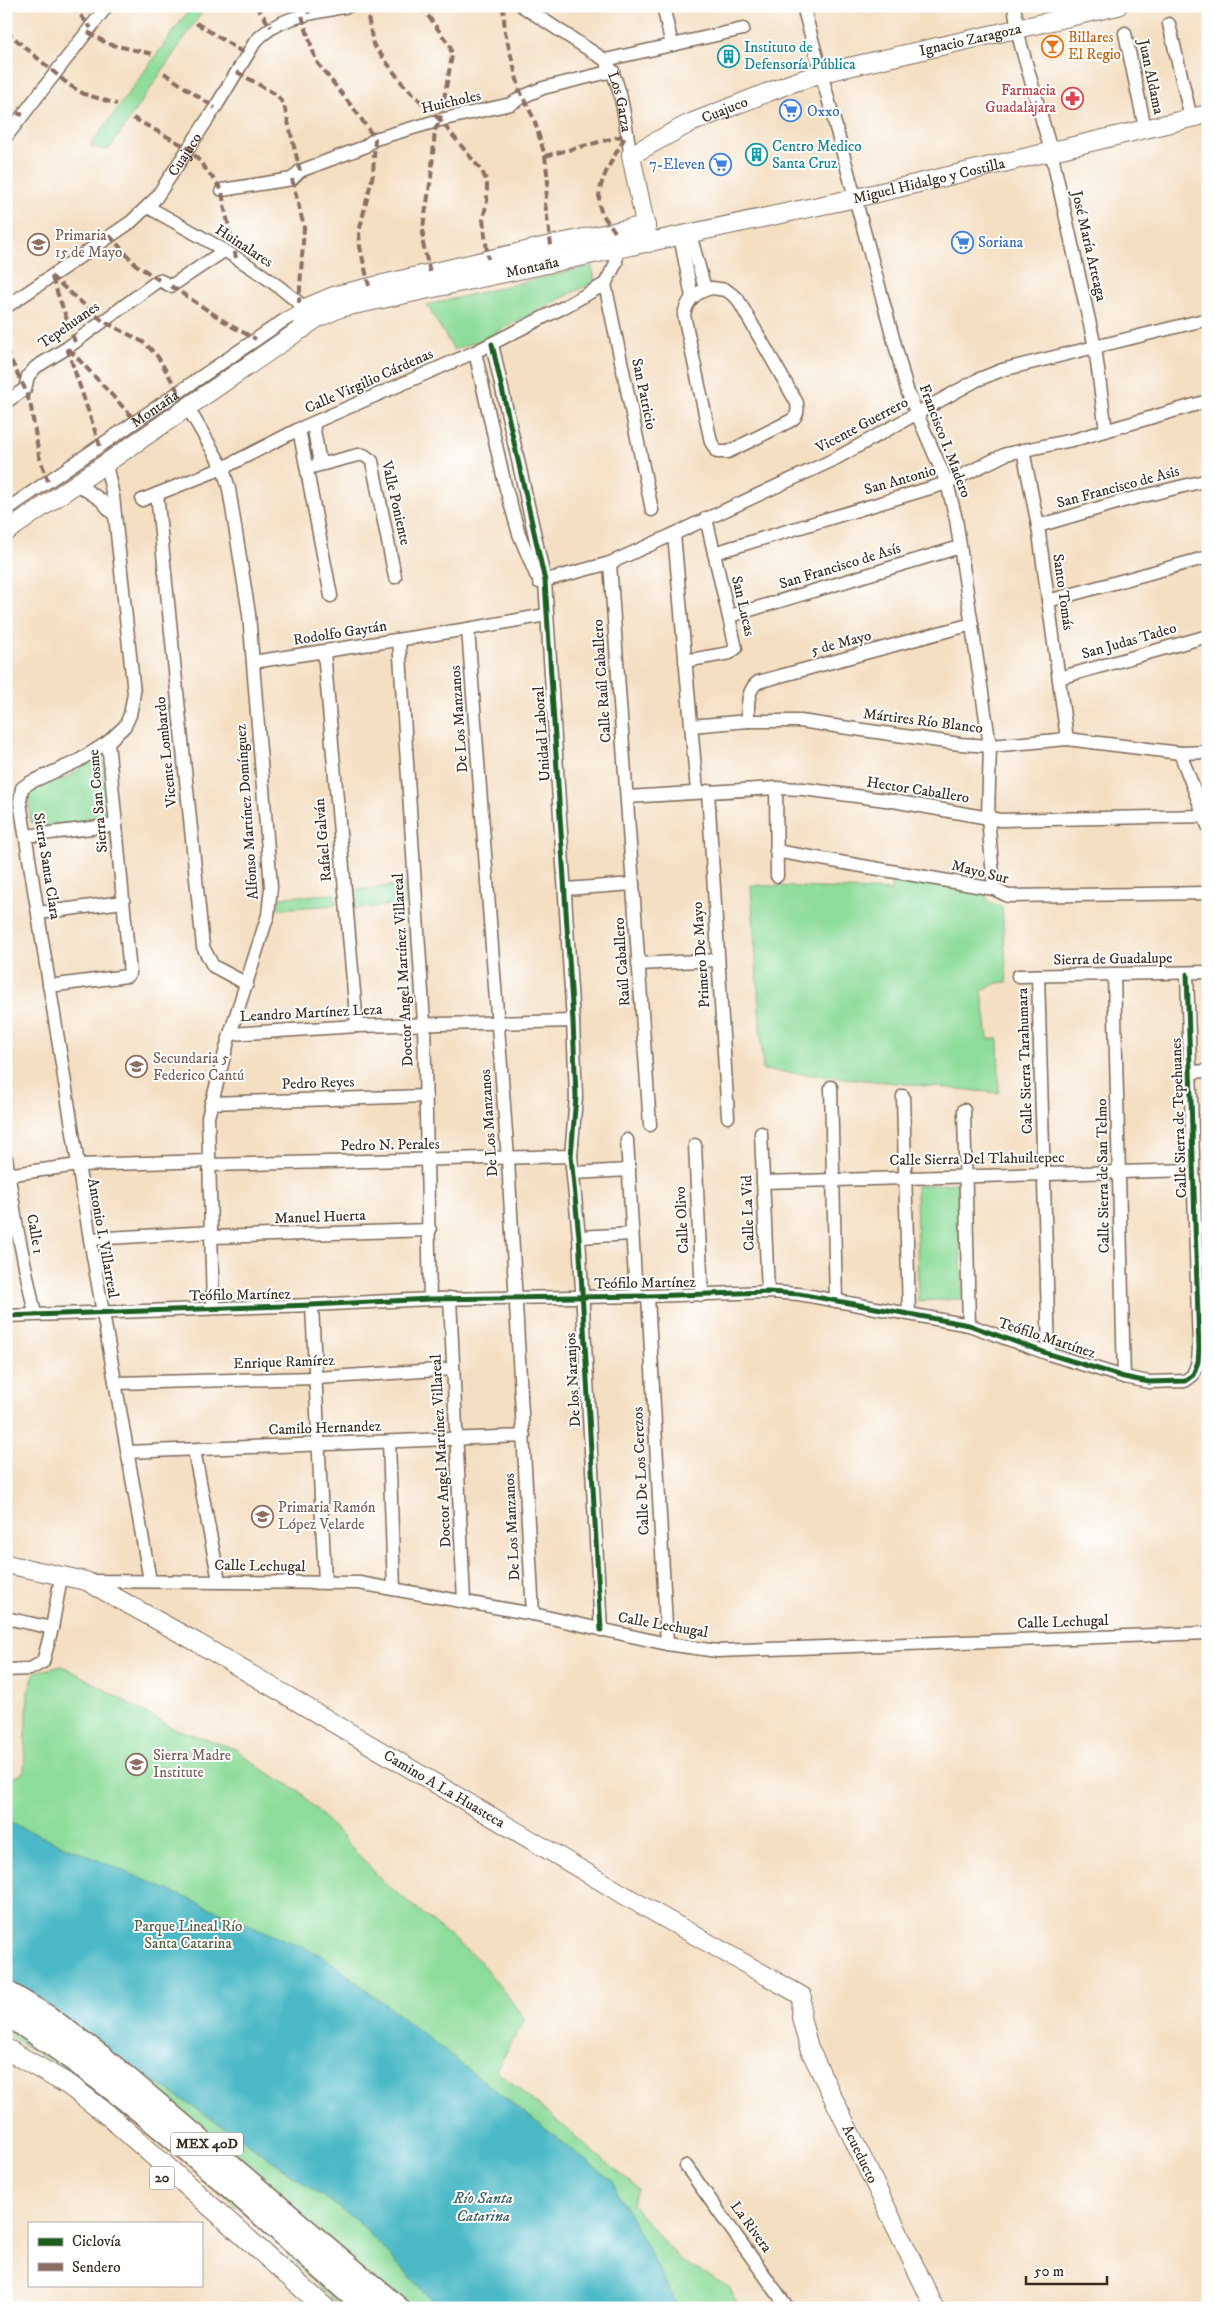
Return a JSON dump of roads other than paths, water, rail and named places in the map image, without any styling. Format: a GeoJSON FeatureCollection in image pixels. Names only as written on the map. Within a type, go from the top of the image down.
{"type":"FeatureCollection","features":[{"type":"Feature","properties":{"kind":"highway","name":"MEX 40D"},"geometry":{"type":"LineString","coordinates":[[6,1992],[48,2017],[102,2057],[398,2308]]}},
{"type":"Feature","properties":{"kind":"highway","name":"MEX 40D"},"geometry":{"type":"LineString","coordinates":[[6,2014],[95,2075],[209,2170],[366,2308]]}},
{"type":"Feature","properties":{"kind":"main road","name":"Ignacio Zaragoza"},"geometry":{"type":"LineString","coordinates":[[822,73],[1118,6]]}},
{"type":"Feature","properties":{"kind":"main road","name":"Cuajuco"},"geometry":{"type":"LineString","coordinates":[[631,155],[688,124],[761,93],[822,73]]}},
{"type":"Feature","properties":{"kind":"main road","name":"Miguel Hidalgo y Costilla"},"geometry":{"type":"LineString","coordinates":[[649,243],[856,198],[1199,116]]}},
{"type":"Feature","properties":{"kind":"main road","name":"Los Garza"},"geometry":{"type":"LineString","coordinates":[[631,155],[649,243]]}},
{"type":"Feature","properties":{"kind":"main road","name":"Montaña"},"geometry":{"type":"LineString","coordinates":[[6,532],[52,489],[77,484],[188,408],[308,319],[336,295],[562,242],[646,225]]}},
{"type":"Feature","properties":{"kind":"main road"},"geometry":{"type":"LineString","coordinates":[[562,242],[566,260]]}},
{"type":"Feature","properties":{"kind":"main road","name":"Montaña"},"geometry":{"type":"LineString","coordinates":[[308,319],[340,308],[649,243]]}},
{"type":"Feature","properties":{"kind":"main road"},"geometry":{"type":"LineString","coordinates":[[6,1564],[86,1581]]}},
{"type":"Feature","properties":{"kind":"main road","name":"Camino A La Huasteca"},"geometry":{"type":"LineString","coordinates":[[86,1581],[198,1643],[630,1898],[802,1996]]}},
{"type":"Feature","properties":{"kind":"main road","name":"Acueducto"},"geometry":{"type":"LineString","coordinates":[[802,1996],[800,2017],[809,2048],[935,2308]]}},
{"type":"Feature","properties":{"kind":"main road","name":"20"},"geometry":{"type":"LineString","coordinates":[[6,2049],[68,2085],[108,2115],[325,2308]]}},
{"type":"Feature","properties":{"kind":"main road","name":"20"},"geometry":{"type":"LineString","coordinates":[[6,2062],[63,2096],[101,2126],[307,2308]]}},
{"type":"Feature","properties":{"kind":"street"},"geometry":{"type":"LineString","coordinates":[[6,137],[107,6]]}},
{"type":"Feature","properties":{"kind":"street","name":"Cuajuco"},"geometry":{"type":"LineString","coordinates":[[6,307],[148,207],[190,149],[255,42],[264,32],[286,20],[350,6]]}},
{"type":"Feature","properties":{"kind":"street"},"geometry":{"type":"LineString","coordinates":[[663,6],[672,45]]}},
{"type":"Feature","properties":{"kind":"street","name":"Francisco I. Madero"},"geometry":{"type":"LineString","coordinates":[[803,6],[908,393],[947,483],[956,519],[990,746],[988,817],[994,889]]}},
{"type":"Feature","properties":{"kind":"street","name":"José María Arteaga"},"geometry":{"type":"LineString","coordinates":[[1014,6],[1020,42],[1051,152],[1095,347],[1106,431]]}},
{"type":"Feature","properties":{"kind":"street","name":"Los Garza"},"geometry":{"type":"LineString","coordinates":[[524,7],[605,60],[613,71],[631,155]]}},
{"type":"Feature","properties":{"kind":"street"},"geometry":{"type":"LineString","coordinates":[[1168,24],[1199,116]]}},
{"type":"Feature","properties":{"kind":"street"},"geometry":{"type":"LineString","coordinates":[[605,60],[743,29]]}},
{"type":"Feature","properties":{"kind":"street","name":"Juan Aldama"},"geometry":{"type":"LineString","coordinates":[[1125,33],[1145,128]]}},
{"type":"Feature","properties":{"kind":"street","name":"Huicholes"},"geometry":{"type":"LineString","coordinates":[[222,190],[296,175],[364,147],[375,139],[440,120],[511,104],[543,88],[613,71]]}},
{"type":"Feature","properties":{"kind":"street","name":"Huinalares"},"geometry":{"type":"LineString","coordinates":[[148,207],[224,251],[308,319]]}},
{"type":"Feature","properties":{"kind":"street"},"geometry":{"type":"LineString","coordinates":[[605,284],[616,263],[618,250],[615,232]]}},
{"type":"Feature","properties":{"kind":"street"},"geometry":{"type":"LineString","coordinates":[[685,235],[705,289]]}},
{"type":"Feature","properties":{"kind":"street"},"geometry":{"type":"LineString","coordinates":[[685,235],[692,297]]}},
{"type":"Feature","properties":{"kind":"street","name":"Tepehuanes"},"geometry":{"type":"LineString","coordinates":[[6,402],[25,389],[28,376],[36,367],[165,283],[224,251]]}},
{"type":"Feature","properties":{"kind":"street","name":"Calle Virgilio Cárdenas"},"geometry":{"type":"LineString","coordinates":[[142,500],[223,468],[299,430],[475,352],[605,284]]}},
{"type":"Feature","properties":{"kind":"street","name":"San Patricio"},"geometry":{"type":"LineString","coordinates":[[605,284],[652,510]]}},
{"type":"Feature","properties":{"kind":"street"},"geometry":{"type":"LineString","coordinates":[[712,288],[726,290],[737,298],[797,403],[797,416],[792,420],[728,452],[718,452],[711,442],[684,315],[692,297],[705,289],[712,288]]}},
{"type":"Feature","properties":{"kind":"street","name":"Montaña"},"geometry":{"type":"LineString","coordinates":[[6,510],[52,489],[276,325],[308,319]]}},
{"type":"Feature","properties":{"kind":"street","name":"Vicente Guerrero"},"geometry":{"type":"LineString","coordinates":[[543,585],[610,562],[833,460],[977,380],[1002,370],[1208,319]]}},
{"type":"Feature","properties":{"kind":"street","name":"Unidad Laboral"},"geometry":{"type":"LineString","coordinates":[[492,344],[543,585],[566,889],[576,1098],[573,1128]]}},
{"type":"Feature","properties":{"kind":"street","name":"Unidad Laboral"},"geometry":{"type":"LineString","coordinates":[[475,352],[505,485],[519,534],[543,585]]}},
{"type":"Feature","properties":{"kind":"street","name":"San Antonio"},"geometry":{"type":"LineString","coordinates":[[714,553],[947,483],[991,460],[1023,450],[1058,444],[1208,401]]}},
{"type":"Feature","properties":{"kind":"street","name":"Alfonso Martínez Domínguez"},"geometry":{"type":"LineString","coordinates":[[188,408],[223,468],[229,489],[249,614],[271,888],[268,915],[210,1103],[207,1134],[213,1307]]}},
{"type":"Feature","properties":{"kind":"street"},"geometry":{"type":"LineString","coordinates":[[313,424],[314,466],[331,596]]}},
{"type":"Feature","properties":{"kind":"street"},"geometry":{"type":"LineString","coordinates":[[299,430],[314,466]]}},
{"type":"Feature","properties":{"kind":"street","name":"Santo Tomás"},"geometry":{"type":"LineString","coordinates":[[1023,450],[1038,526],[1067,739]]}},
{"type":"Feature","properties":{"kind":"street","name":"Valle Poniente"},"geometry":{"type":"LineString","coordinates":[[314,466],[358,455],[364,455],[372,461],[395,577]]}},
{"type":"Feature","properties":{"kind":"street","name":"Sierra San Cosme"},"geometry":{"type":"LineString","coordinates":[[49,986],[128,976],[131,966],[108,742],[125,726],[130,715],[134,693],[115,516],[106,464]]}},
{"type":"Feature","properties":{"kind":"street","name":"San Francisco de Asis"},"geometry":{"type":"LineString","coordinates":[[1038,526],[1123,501],[1208,480]]}},
{"type":"Feature","properties":{"kind":"street"},"geometry":{"type":"LineString","coordinates":[[77,484],[101,500],[115,516]]}},
{"type":"Feature","properties":{"kind":"street","name":"Vicente Lombardo"},"geometry":{"type":"LineString","coordinates":[[157,494],[203,947],[213,966],[247,984]]}},
{"type":"Feature","properties":{"kind":"street","name":"San Lucas"},"geometry":{"type":"LineString","coordinates":[[685,661],[734,651],[736,642],[706,518]]}},
{"type":"Feature","properties":{"kind":"street","name":"Primero De Mayo"},"geometry":{"type":"LineString","coordinates":[[674,534],[691,726],[702,791],[718,960],[728,1117]]}},
{"type":"Feature","properties":{"kind":"street","name":"San Francisco de Asís"},"geometry":{"type":"LineString","coordinates":[[730,616],[960,547]]}},
{"type":"Feature","properties":{"kind":"street"},"geometry":{"type":"LineString","coordinates":[[1048,601],[1208,557]]}},
{"type":"Feature","properties":{"kind":"street","name":"Calle Raúl Caballero"},"geometry":{"type":"LineString","coordinates":[[610,562],[627,797]]}},
{"type":"Feature","properties":{"kind":"street","name":"Rodolfo Gaytán"},"geometry":{"type":"LineString","coordinates":[[253,662],[432,635],[546,615]]}},
{"type":"Feature","properties":{"kind":"street","name":"5 de Mayo"},"geometry":{"type":"LineString","coordinates":[[748,720],[748,697],[751,689],[758,682],[972,624]]}},
{"type":"Feature","properties":{"kind":"street","name":"De Los Manzanos"},"geometry":{"type":"LineString","coordinates":[[468,629],[508,1159],[533,1614]]}},
{"type":"Feature","properties":{"kind":"street","name":"San Judas Tadeo"},"geometry":{"type":"LineString","coordinates":[[1059,678],[1208,636]]}},
{"type":"Feature","properties":{"kind":"street","name":"Doctor Angel Martínez Villareal"},"geometry":{"type":"LineString","coordinates":[[399,640],[424,1024],[430,1230],[430,1299]]}},
{"type":"Feature","properties":{"kind":"street","name":"Rafael Galván"},"geometry":{"type":"LineString","coordinates":[[324,652],[357,1026]]}},
{"type":"Feature","properties":{"kind":"street","name":"Mártires Río Blanco"},"geometry":{"type":"LineString","coordinates":[[691,726],[748,720],[815,722],[924,740],[990,746],[1067,739],[1180,753],[1208,752]]}},
{"type":"Feature","properties":{"kind":"street","name":"Sierra Santa Clara"},"geometry":{"type":"LineString","coordinates":[[59,1047],[20,802],[22,788],[28,783],[59,771],[108,742]]}},
{"type":"Feature","properties":{"kind":"street"},"geometry":{"type":"LineString","coordinates":[[1180,753],[1206,820]]}},
{"type":"Feature","properties":{"kind":"street"},"geometry":{"type":"LineString","coordinates":[[776,788],[777,876]]}},
{"type":"Feature","properties":{"kind":"street","name":"Hector Caballero"},"geometry":{"type":"LineString","coordinates":[[627,797],[776,788],[812,790],[1000,820],[1206,820]]}},
{"type":"Feature","properties":{"kind":"street","name":"Raúl Caballero"},"geometry":{"type":"LineString","coordinates":[[627,797],[650,1124]]}},
{"type":"Feature","properties":{"kind":"street"},"geometry":{"type":"LineString","coordinates":[[26,836],[116,826]]}},
{"type":"Feature","properties":{"kind":"street","name":"Mayo Sur"},"geometry":{"type":"LineString","coordinates":[[776,851],[994,889],[1008,896],[1208,893]]}},
{"type":"Feature","properties":{"kind":"street"},"geometry":{"type":"LineString","coordinates":[[566,889],[633,884]]}},
{"type":"Feature","properties":{"kind":"street"},"geometry":{"type":"LineString","coordinates":[[38,913],[123,902]]}},
{"type":"Feature","properties":{"kind":"street"},"geometry":{"type":"LineString","coordinates":[[638,964],[718,960]]}},
{"type":"Feature","properties":{"kind":"street","name":"Sierra de Guadalupe"},"geometry":{"type":"LineString","coordinates":[[1018,976],[1187,974],[1208,972]]}},
{"type":"Feature","properties":{"kind":"street","name":"Calle Sierra de Tepehuanes"},"geometry":{"type":"LineString","coordinates":[[1124,1377],[1149,1382],[1185,1381],[1193,1375],[1198,1362],[1202,1261],[1193,1170],[1187,974]]}},
{"type":"Feature","properties":{"kind":"street","name":"Calle Sierra de San Telmo"},"geometry":{"type":"LineString","coordinates":[[1114,975],[1124,1377]]}},
{"type":"Feature","properties":{"kind":"street","name":"Calle Sierra Tarahumara"},"geometry":{"type":"LineString","coordinates":[[1038,976],[1049,1354]]}},
{"type":"Feature","properties":{"kind":"street","name":"Leandro Martínez Leza"},"geometry":{"type":"LineString","coordinates":[[230,1034],[357,1026],[573,1021]]}},
{"type":"Feature","properties":{"kind":"street","name":"Antonio I. Villarreal"},"geometry":{"type":"LineString","coordinates":[[59,1047],[90,1238],[150,1581]]}},
{"type":"Feature","properties":{"kind":"street"},"geometry":{"type":"LineString","coordinates":[[1190,1072],[1208,1071]]}},
{"type":"Feature","properties":{"kind":"street"},"geometry":{"type":"LineString","coordinates":[[830,1087],[836,1301]]}},
{"type":"Feature","properties":{"kind":"street","name":"Pedro Reyes"},"geometry":{"type":"LineString","coordinates":[[210,1103],[426,1096]]}},
{"type":"Feature","properties":{"kind":"street"},"geometry":{"type":"LineString","coordinates":[[903,1096],[909,1314]]}},
{"type":"Feature","properties":{"kind":"street"},"geometry":{"type":"LineString","coordinates":[[964,1110],[969,1325]]}},
{"type":"Feature","properties":{"kind":"street","name":"De los Naranjos"},"geometry":{"type":"LineString","coordinates":[[573,1128],[571,1156],[579,1237],[601,1630]]}},
{"type":"Feature","properties":{"kind":"street","name":"Calle La Vid"},"geometry":{"type":"LineString","coordinates":[[761,1133],[768,1292]]}},
{"type":"Feature","properties":{"kind":"street","name":"Calle De Los Cerezos"},"geometry":{"type":"LineString","coordinates":[[628,1140],[632,1234],[642,1296],[667,1644]]}},
{"type":"Feature","properties":{"kind":"street","name":"Calle Olivo"},"geometry":{"type":"LineString","coordinates":[[695,1144],[702,1295]]}},
{"type":"Feature","properties":{"kind":"street","name":"Pedro N. Perales"},"geometry":{"type":"LineString","coordinates":[[8,1174],[78,1165],[428,1161],[571,1156]]}},
{"type":"Feature","properties":{"kind":"street","name":"Calle 1"},"geometry":{"type":"LineString","coordinates":[[6,1158],[12,1229],[34,1314]]}},
{"type":"Feature","properties":{"kind":"street"},"geometry":{"type":"LineString","coordinates":[[574,1173],[629,1170]]}},
{"type":"Feature","properties":{"kind":"street","name":"Calle Sierra Del Tlahuiltepec"},"geometry":{"type":"LineString","coordinates":[[763,1182],[1193,1170]]}},
{"type":"Feature","properties":{"kind":"street","name":"Manuel Huerta"},"geometry":{"type":"LineString","coordinates":[[90,1238],[430,1230]]}},
{"type":"Feature","properties":{"kind":"street"},"geometry":{"type":"LineString","coordinates":[[579,1237],[632,1234]]}},
{"type":"Feature","properties":{"kind":"street","name":"Teófilo Martínez"},"geometry":{"type":"LineString","coordinates":[[6,1316],[450,1298],[702,1295],[768,1292],[798,1294],[969,1325],[1049,1354],[1124,1377]]}},
{"type":"Feature","properties":{"kind":"street","name":"Doctor Angel Martínez Villareal"},"geometry":{"type":"LineString","coordinates":[[450,1298],[464,1602]]}},
{"type":"Feature","properties":{"kind":"street"},"geometry":{"type":"LineString","coordinates":[[312,1305],[325,1583]]}},
{"type":"Feature","properties":{"kind":"street","name":"Enrique Ramírez"},"geometry":{"type":"LineString","coordinates":[[116,1383],[316,1378],[453,1368]]}},
{"type":"Feature","properties":{"kind":"street","name":"Camilo Hernandez"},"geometry":{"type":"LineString","coordinates":[[128,1452],[524,1436]]}},
{"type":"Feature","properties":{"kind":"street"},"geometry":{"type":"LineString","coordinates":[[389,1442],[394,1589]]}},
{"type":"Feature","properties":{"kind":"street"},"geometry":{"type":"LineString","coordinates":[[194,1450],[219,1581]]}},
{"type":"Feature","properties":{"kind":"street"},"geometry":{"type":"LineString","coordinates":[[6,1670],[30,1669],[39,1666],[46,1656],[61,1577]]}},
{"type":"Feature","properties":{"kind":"street","name":"Calle Lechugal"},"geometry":{"type":"LineString","coordinates":[[86,1581],[359,1583],[533,1614],[667,1644],[726,1651],[1208,1632]]}},
{"type":"Feature","properties":{"kind":"street"},"geometry":{"type":"LineString","coordinates":[[6,1618],[52,1628]]}},
{"type":"Feature","properties":{"kind":"street","name":"La Rivera"},"geometry":{"type":"LineString","coordinates":[[686,2166],[788,2308]]}},
{"type":"Feature","properties":{"kind":"water","name":"Río Santa Catarina"},"geometry":{"type":"Polygon","coordinates":[[[6,1821],[323,1956],[611,2180],[679,2308],[439,2308],[357,2221],[229,2130],[26,1998],[6,1988],[6,1821]]]}},
{"type":"Feature","properties":{"kind":"place","name":"Billares El Regio"},"geometry":{"type":"Point","coordinates":[1052,46]}},
{"type":"Feature","properties":{"kind":"place","name":"Instituto de Defensoría Pública"},"geometry":{"type":"Point","coordinates":[728,56]}},
{"type":"Feature","properties":{"kind":"place","name":"Farmacia Guadalajara"},"geometry":{"type":"Point","coordinates":[1072,99]}},
{"type":"Feature","properties":{"kind":"place","name":"Oxxo"},"geometry":{"type":"Point","coordinates":[791,111]}},
{"type":"Feature","properties":{"kind":"place","name":"Centro Medico Santa Cruz"},"geometry":{"type":"Point","coordinates":[756,155]}},
{"type":"Feature","properties":{"kind":"place","name":"7-Eleven"},"geometry":{"type":"Point","coordinates":[721,164]}},
{"type":"Feature","properties":{"kind":"place","name":"Soriana"},"geometry":{"type":"Point","coordinates":[962,242]}},
{"type":"Feature","properties":{"kind":"place","name":"Primaria 15 de Mayo"},"geometry":{"type":"Point","coordinates":[39,244]}},
{"type":"Feature","properties":{"kind":"place","name":"Secundaria 5 Federico Cantú"},"geometry":{"type":"Point","coordinates":[137,1067]}},
{"type":"Feature","properties":{"kind":"place","name":"Primaria Ramón López Velarde"},"geometry":{"type":"Point","coordinates":[262,1516]}},
{"type":"Feature","properties":{"kind":"place","name":"Sierra Madre Institute"},"geometry":{"type":"Point","coordinates":[137,1764]}},
{"type":"Feature","properties":{"kind":"park label","name":"Parque Lineal Río Santa Catarina"},"geometry":{"type":"Point","coordinates":[188,1934]}}]}
